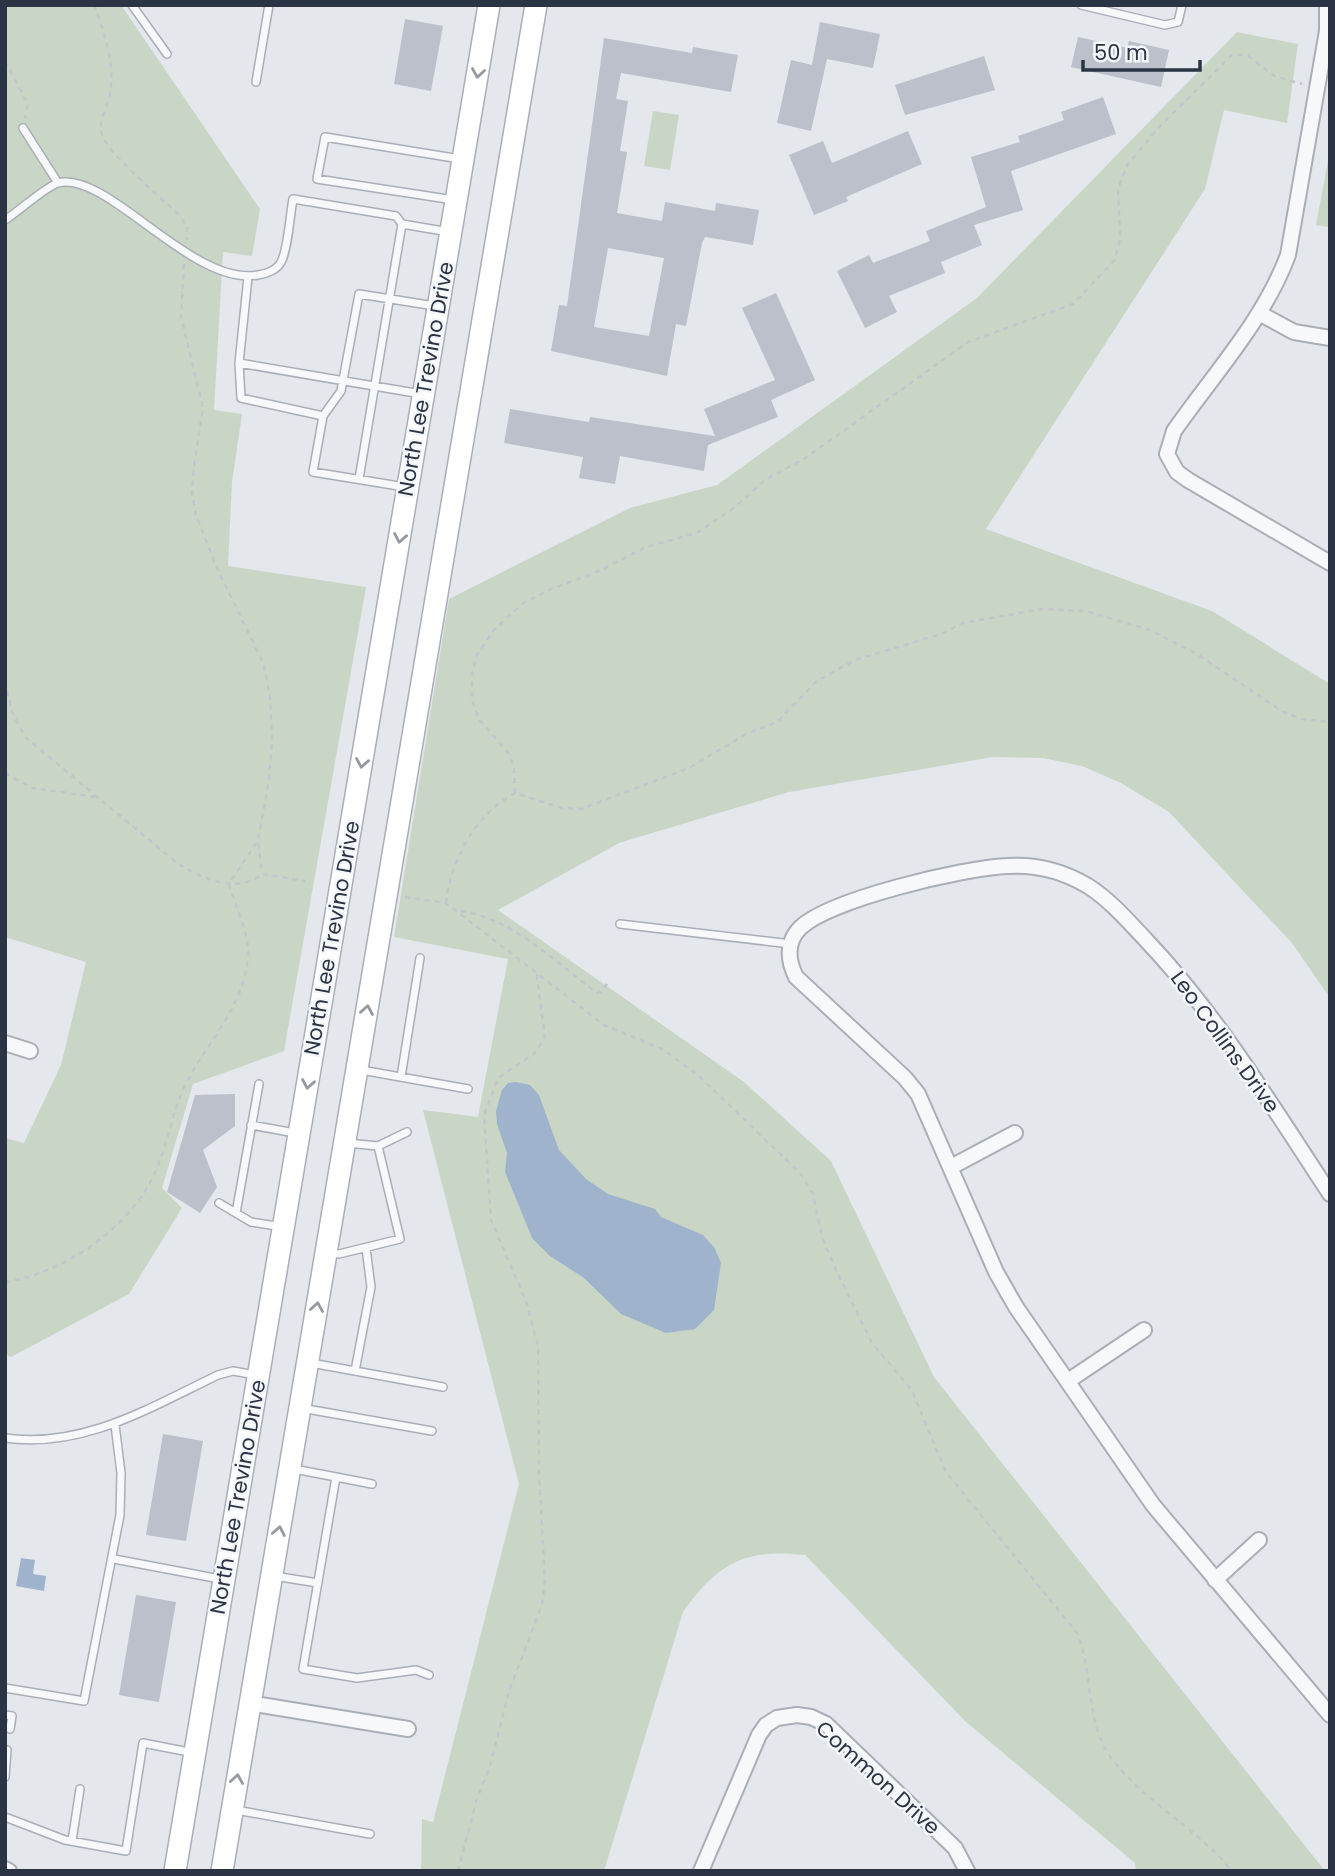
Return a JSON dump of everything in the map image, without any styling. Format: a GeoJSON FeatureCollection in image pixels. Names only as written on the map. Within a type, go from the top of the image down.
{"type":"FeatureCollection","features":[{"type":"Feature","properties":{"kind":"main road","name":"North Lee Trevino Drive"},"geometry":{"type":"LineString","coordinates":[[175,1871],[489,5]]}},
{"type":"Feature","properties":{"kind":"main road"},"geometry":{"type":"LineString","coordinates":[[222,1871],[536,5]]}},
{"type":"Feature","properties":{"kind":"street"},"geometry":{"type":"LineString","coordinates":[[1328,5],[1327,31],[1318,88],[1288,255],[1279,280],[1259,313],[1174,431],[1168,446],[1170,463],[1188,480],[1330,563]]}},
{"type":"Feature","properties":{"kind":"street"},"geometry":{"type":"LineString","coordinates":[[1259,313],[1294,332],[1330,338]]}},
{"type":"Feature","properties":{"kind":"street","name":"Leo Collins Drive"},"geometry":{"type":"LineString","coordinates":[[791,944],[800,928],[814,919],[857,901],[923,880],[1008,866],[1049,869],[1065,874],[1090,887],[1120,913],[1185,983],[1227,1040],[1330,1194]]}},
{"type":"Feature","properties":{"kind":"street"},"geometry":{"type":"LineString","coordinates":[[791,944],[789,962],[796,977],[905,1078],[918,1094],[996,1272],[1016,1307],[1128,1472],[1215,1580],[1330,1715]]}},
{"type":"Feature","properties":{"kind":"street"},"geometry":{"type":"LineString","coordinates":[[5,1043],[30,1051]]}},
{"type":"Feature","properties":{"kind":"street"},"geometry":{"type":"LineString","coordinates":[[951,1167],[1015,1133]]}},
{"type":"Feature","properties":{"kind":"street"},"geometry":{"type":"LineString","coordinates":[[1068,1381],[1144,1329]]}},
{"type":"Feature","properties":{"kind":"street"},"geometry":{"type":"LineString","coordinates":[[1215,1580],[1259,1540]]}},
{"type":"Feature","properties":{"kind":"street"},"geometry":{"type":"LineString","coordinates":[[249,1703],[408,1729]]}},
{"type":"Feature","properties":{"kind":"street","name":"Common Drive"},"geometry":{"type":"LineString","coordinates":[[701,1871],[759,1735],[777,1718],[797,1715],[811,1717],[826,1724],[955,1848],[967,1871]]}},
{"type":"Feature","properties":{"kind":"lane"},"geometry":{"type":"LineString","coordinates":[[132,5],[167,54]]}},
{"type":"Feature","properties":{"kind":"lane"},"geometry":{"type":"LineString","coordinates":[[256,82],[269,5]]}},
{"type":"Feature","properties":{"kind":"lane"},"geometry":{"type":"LineString","coordinates":[[1080,5],[1165,25],[1178,22],[1182,5]]}},
{"type":"Feature","properties":{"kind":"lane"},"geometry":{"type":"LineString","coordinates":[[23,128],[58,183]]}},
{"type":"Feature","properties":{"kind":"lane"},"geometry":{"type":"LineString","coordinates":[[457,200],[317,179],[325,137],[464,159]]}},
{"type":"Feature","properties":{"kind":"lane"},"geometry":{"type":"LineString","coordinates":[[5,220],[58,183],[82,184],[128,211],[186,253],[227,272],[248,277],[267,274],[281,262],[293,199],[396,216],[402,224],[451,233]]}},
{"type":"Feature","properties":{"kind":"lane"},"geometry":{"type":"LineString","coordinates":[[359,479],[402,224]]}},
{"type":"Feature","properties":{"kind":"lane"},"geometry":{"type":"LineString","coordinates":[[248,277],[239,363],[241,398],[323,416]]}},
{"type":"Feature","properties":{"kind":"lane"},"geometry":{"type":"LineString","coordinates":[[408,487],[313,472],[323,416],[341,391],[359,294],[439,307]]}},
{"type":"Feature","properties":{"kind":"lane"},"geometry":{"type":"LineString","coordinates":[[239,363],[424,394]]}},
{"type":"Feature","properties":{"kind":"lane"},"geometry":{"type":"LineString","coordinates":[[620,924],[791,944]]}},
{"type":"Feature","properties":{"kind":"lane"},"geometry":{"type":"LineString","coordinates":[[401,1077],[420,958]]}},
{"type":"Feature","properties":{"kind":"lane"},"geometry":{"type":"LineString","coordinates":[[356,1070],[468,1089]]}},
{"type":"Feature","properties":{"kind":"lane"},"geometry":{"type":"LineString","coordinates":[[236,1213],[259,1084]]}},
{"type":"Feature","properties":{"kind":"lane"},"geometry":{"type":"LineString","coordinates":[[251,1125],[299,1133]]}},
{"type":"Feature","properties":{"kind":"lane"},"geometry":{"type":"LineString","coordinates":[[344,1142],[378,1146],[407,1132]]}},
{"type":"Feature","properties":{"kind":"lane"},"geometry":{"type":"LineString","coordinates":[[326,1253],[339,1254],[400,1239],[378,1146]]}},
{"type":"Feature","properties":{"kind":"lane"},"geometry":{"type":"LineString","coordinates":[[219,1203],[251,1222],[284,1228]]}},
{"type":"Feature","properties":{"kind":"lane"},"geometry":{"type":"LineString","coordinates":[[355,1371],[371,1287],[366,1248]]}},
{"type":"Feature","properties":{"kind":"lane"},"geometry":{"type":"LineString","coordinates":[[308,1362],[443,1387]]}},
{"type":"Feature","properties":{"kind":"lane"},"geometry":{"type":"LineString","coordinates":[[5,1438],[40,1440],[115,1425],[218,1375],[233,1371],[258,1376]]}},
{"type":"Feature","properties":{"kind":"lane"},"geometry":{"type":"LineString","coordinates":[[300,1408],[432,1431]]}},
{"type":"Feature","properties":{"kind":"lane"},"geometry":{"type":"LineString","coordinates":[[5,1688],[85,1701],[114,1559],[121,1473],[115,1425]]}},
{"type":"Feature","properties":{"kind":"lane"},"geometry":{"type":"LineString","coordinates":[[290,1468],[372,1484]]}},
{"type":"Feature","properties":{"kind":"lane"},"geometry":{"type":"LineString","coordinates":[[336,1477],[303,1668],[358,1678],[405,1671],[429,1675]]}},
{"type":"Feature","properties":{"kind":"lane"},"geometry":{"type":"LineString","coordinates":[[114,1559],[223,1579]]}},
{"type":"Feature","properties":{"kind":"lane"},"geometry":{"type":"LineString","coordinates":[[271,1575],[318,1583]]}},
{"type":"Feature","properties":{"kind":"lane"},"geometry":{"type":"LineString","coordinates":[[9,1716],[10,1729]]}},
{"type":"Feature","properties":{"kind":"lane"},"geometry":{"type":"LineString","coordinates":[[5,1817],[72,1841],[126,1851],[143,1743],[194,1753]]}},
{"type":"Feature","properties":{"kind":"lane"},"geometry":{"type":"LineString","coordinates":[[5,1777],[7,1750]]}},
{"type":"Feature","properties":{"kind":"lane"},"geometry":{"type":"LineString","coordinates":[[72,1841],[80,1789]]}},
{"type":"Feature","properties":{"kind":"lane"},"geometry":{"type":"LineString","coordinates":[[232,1809],[370,1834]]}},
{"type":"Feature","properties":{"kind":"path"},"geometry":{"type":"LineString","coordinates":[[94,5],[111,61],[110,95],[101,120],[103,136],[113,151],[180,216],[187,227],[181,317],[203,408],[192,494],[196,515],[216,566],[264,665],[270,696],[270,780],[258,840],[262,874]]}},
{"type":"Feature","properties":{"kind":"path"},"geometry":{"type":"LineString","coordinates":[[515,793],[514,768],[509,754],[478,718],[472,700],[472,673],[477,655],[494,630],[522,604],[599,571],[646,547],[697,533],[735,507],[766,479],[804,459],[968,342],[1073,304],[1114,261],[1120,239],[1118,188],[1128,164],[1160,126],[1232,55],[1247,55],[1274,76],[1318,88]]}},
{"type":"Feature","properties":{"kind":"path"},"geometry":{"type":"LineString","coordinates":[[5,61],[28,104],[23,128]]}},
{"type":"Feature","properties":{"kind":"path"},"geometry":{"type":"LineString","coordinates":[[446,903],[449,882],[457,860],[478,825],[496,803],[515,793],[562,808],[581,809],[689,768],[746,734],[777,722],[817,681],[855,660],[944,633],[962,623],[1043,609],[1086,611],[1150,630],[1197,654],[1283,712],[1302,719],[1330,722]]}},
{"type":"Feature","properties":{"kind":"path"},"geometry":{"type":"LineString","coordinates":[[5,681],[12,712],[25,737],[177,863],[196,876],[229,884],[256,880],[262,874]]}},
{"type":"Feature","properties":{"kind":"path"},"geometry":{"type":"LineString","coordinates":[[5,772],[32,788],[100,798]]}},
{"type":"Feature","properties":{"kind":"path"},"geometry":{"type":"LineString","coordinates":[[5,1282],[37,1273],[72,1257],[105,1236],[140,1199],[157,1170],[188,1079],[238,1002],[246,975],[248,951],[229,884],[258,840]]}},
{"type":"Feature","properties":{"kind":"path"},"geometry":{"type":"LineString","coordinates":[[262,874],[305,881]]}},
{"type":"Feature","properties":{"kind":"path"},"geometry":{"type":"LineString","coordinates":[[405,897],[446,903],[604,1025],[664,1050],[699,1076],[800,1172],[813,1195],[822,1237],[872,1343],[911,1389],[946,1472],[1077,1633],[1084,1650],[1097,1730],[1105,1749],[1133,1782],[1186,1824],[1232,1871]]}},
{"type":"Feature","properties":{"kind":"path"},"geometry":{"type":"LineString","coordinates":[[457,910],[487,916],[506,926],[597,993],[601,992],[610,979]]}},
{"type":"Feature","properties":{"kind":"path"},"geometry":{"type":"LineString","coordinates":[[458,1871],[477,1798],[489,1770],[509,1691],[542,1605],[545,1581],[539,1473],[538,1346],[526,1301],[491,1220],[484,1115],[498,1078],[534,1054],[545,1037],[536,970]]}},
{"type":"Feature","properties":{"kind":"green space"},"geometry":{"type":"Polygon","coordinates":[[[5,5],[121,5],[260,209],[252,256],[223,252],[214,410],[242,414],[232,482],[228,566],[366,587],[284,1051],[193,1084],[162,1188],[182,1208],[129,1294],[11,1357],[5,1354],[5,1138],[24,1143],[61,1065],[86,962],[5,937],[5,5]]]}},
{"type":"Feature","properties":{"kind":"green space"},"geometry":{"type":"Polygon","coordinates":[[[1237,32],[1298,44],[1287,123],[1224,110],[1205,189],[986,529],[1212,611],[1330,684],[1330,998],[1292,943],[1169,812],[1121,783],[1082,766],[1043,758],[993,757],[789,792],[619,843],[498,910],[744,1082],[831,1161],[934,1377],[1325,1871],[1136,1871],[1135,1863],[965,1721],[805,1555],[784,1553],[749,1557],[734,1563],[708,1582],[683,1612],[604,1871],[421,1871],[422,1819],[433,1822],[519,1484],[423,1110],[478,1117],[508,959],[394,937],[449,599],[630,508],[717,485],[977,298],[1237,32]]]}},
{"type":"Feature","properties":{"kind":"green space"},"geometry":{"type":"Polygon","coordinates":[[[653,111],[679,115],[670,170],[644,166],[653,111]]]}},
{"type":"Feature","properties":{"kind":"green space"},"geometry":{"type":"Polygon","coordinates":[[[1330,150],[1330,227],[1316,225],[1330,150]]]}},
{"type":"Feature","properties":{"kind":"water"},"geometry":{"type":"Polygon","coordinates":[[[508,1083],[530,1085],[539,1095],[559,1150],[586,1179],[608,1194],[655,1209],[661,1217],[703,1235],[714,1247],[721,1263],[714,1310],[695,1329],[666,1333],[621,1314],[584,1278],[550,1256],[532,1238],[505,1172],[507,1153],[497,1124],[496,1111],[502,1090],[508,1083]]]}},
{"type":"Feature","properties":{"kind":"water"},"geometry":{"type":"Polygon","coordinates":[[[21,1558],[35,1560],[33,1574],[46,1576],[44,1591],[16,1586],[21,1558]]]}},
{"type":"Feature","properties":{"kind":"building"},"geometry":{"type":"Polygon","coordinates":[[[405,19],[443,26],[431,91],[394,84],[405,19]]]}},
{"type":"Feature","properties":{"kind":"building"},"geometry":{"type":"Polygon","coordinates":[[[820,22],[880,34],[873,68],[827,59],[811,131],[777,123],[791,60],[812,65],[820,22]]]}},
{"type":"Feature","properties":{"kind":"building"},"geometry":{"type":"Polygon","coordinates":[[[1078,37],[1127,48],[1129,41],[1169,50],[1161,87],[1071,67],[1078,37]]]}},
{"type":"Feature","properties":{"kind":"building"},"geometry":{"type":"Polygon","coordinates":[[[604,38],[692,53],[693,47],[738,55],[731,92],[621,73],[616,99],[628,101],[620,151],[627,152],[617,213],[662,221],[665,202],[715,211],[716,203],[759,210],[753,245],[705,237],[686,326],[676,324],[667,376],[551,351],[559,305],[567,306],[604,38]],[[608,248],[594,327],[649,336],[664,258],[608,248]]]}},
{"type":"Feature","properties":{"kind":"building"},"geometry":{"type":"Polygon","coordinates":[[[984,56],[995,90],[905,115],[895,85],[984,56]]]}},
{"type":"Feature","properties":{"kind":"building"},"geometry":{"type":"Polygon","coordinates":[[[1103,97],[1116,134],[1011,171],[1023,210],[974,225],[982,245],[941,262],[945,273],[889,296],[897,312],[865,328],[837,271],[869,255],[873,263],[930,241],[926,231],[986,207],[971,157],[1020,142],[1018,136],[1064,120],[1061,112],[1103,97]]]}},
{"type":"Feature","properties":{"kind":"building"},"geometry":{"type":"Polygon","coordinates":[[[908,131],[922,164],[846,197],[848,201],[814,215],[789,155],[823,141],[832,163],[908,131]]]}},
{"type":"Feature","properties":{"kind":"building"},"geometry":{"type":"Polygon","coordinates":[[[776,293],[815,380],[771,400],[778,417],[708,445],[704,471],[620,456],[615,484],[579,478],[583,457],[504,443],[510,409],[589,422],[590,417],[715,436],[704,409],[775,380],[742,308],[776,293]]]}},
{"type":"Feature","properties":{"kind":"building"},"geometry":{"type":"Polygon","coordinates":[[[235,1094],[235,1126],[203,1150],[217,1187],[200,1213],[167,1192],[195,1095],[235,1094]]]}},
{"type":"Feature","properties":{"kind":"building"},"geometry":{"type":"Polygon","coordinates":[[[163,1434],[203,1441],[186,1541],[146,1535],[163,1434]]]}},
{"type":"Feature","properties":{"kind":"building"},"geometry":{"type":"Polygon","coordinates":[[[136,1595],[176,1602],[159,1702],[119,1695],[136,1595]]]}}]}
